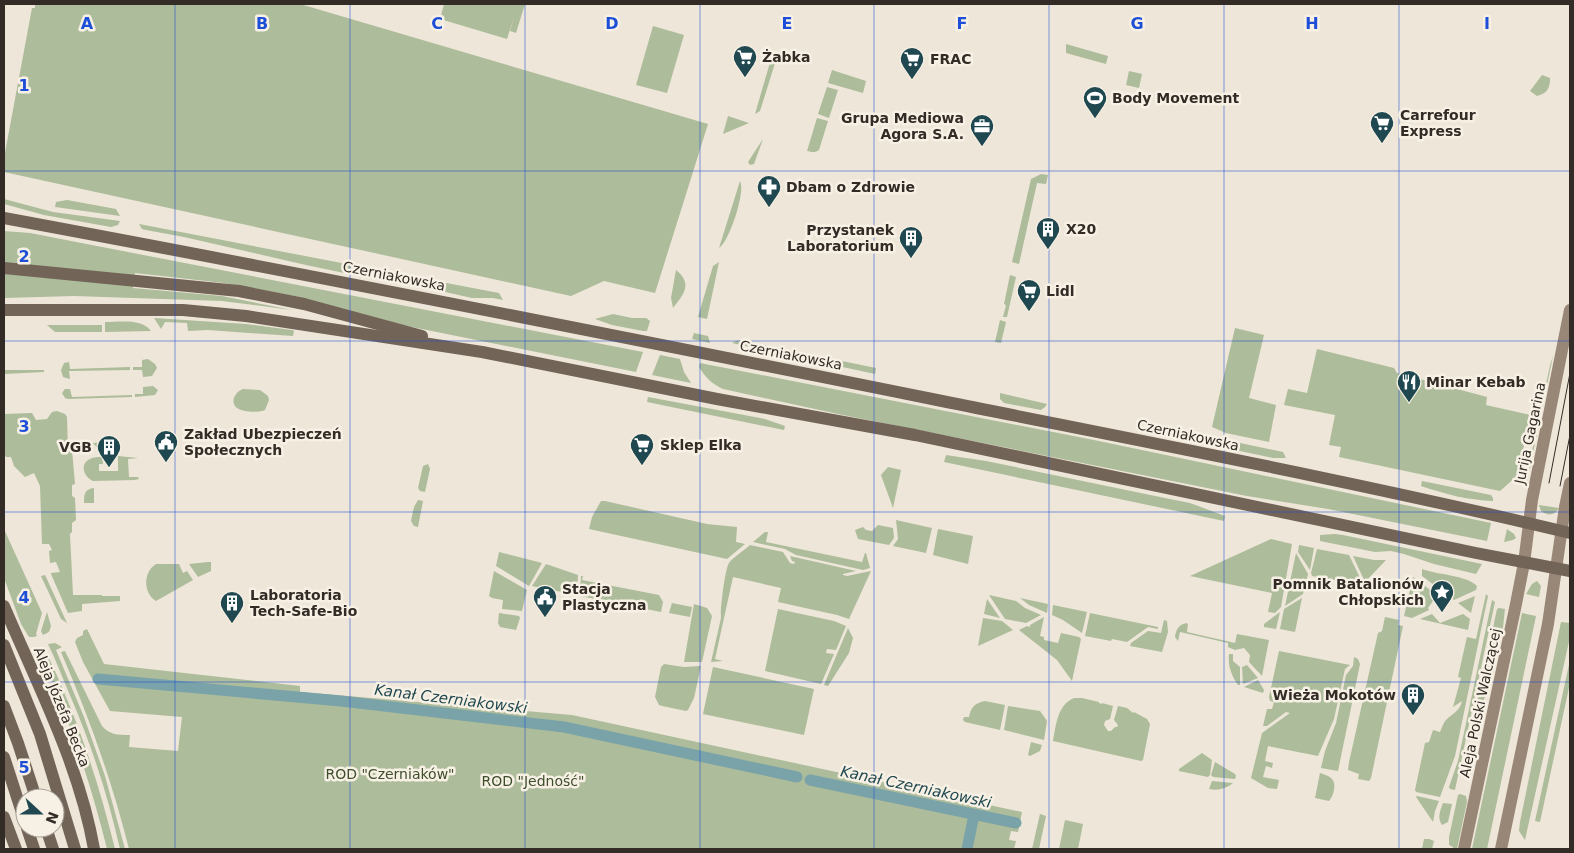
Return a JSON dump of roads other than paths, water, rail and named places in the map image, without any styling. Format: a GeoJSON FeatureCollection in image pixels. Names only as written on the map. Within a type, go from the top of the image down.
{"type":"FeatureCollection","features":[{"type":"Feature","properties":{"kind":"main road","name":"Czerniakowska"},"geometry":{"type":"LineString","coordinates":[[4,218],[491,310],[1058,423],[1528,522],[1566,532]]}},
{"type":"Feature","properties":{"kind":"main road"},"geometry":{"type":"LineString","coordinates":[[4,268],[239,291],[304,304],[482,352]]}},
{"type":"Feature","properties":{"kind":"main road"},"geometry":{"type":"LineString","coordinates":[[4,310],[183,310],[246,316],[482,352],[718,400],[915,435],[1570,571]]}},
{"type":"Feature","properties":{"kind":"main road","name":"Jurija Gagarina"},"geometry":{"type":"LineString","coordinates":[[1524,562],[1528,522],[1570,310]]}},
{"type":"Feature","properties":{"kind":"main road"},"geometry":{"type":"LineString","coordinates":[[1501,849],[1566,532],[1570,483]]}},
{"type":"Feature","properties":{"kind":"main road","name":"Aleja Polski Walczącej"},"geometry":{"type":"LineString","coordinates":[[1464,849],[1524,562]]}},
{"type":"Feature","properties":{"kind":"main road","name":"Aleja Józefa Becka"},"geometry":{"type":"LineString","coordinates":[[4,606],[58,728],[88,817],[96,849]]}},
{"type":"Feature","properties":{"kind":"main road"},"geometry":{"type":"LineString","coordinates":[[4,645],[40,734],[68,823],[74,849]]}},
{"type":"Feature","properties":{"kind":"main road"},"geometry":{"type":"LineString","coordinates":[[4,706],[33,788]]}},
{"type":"Feature","properties":{"kind":"main road"},"geometry":{"type":"LineString","coordinates":[[4,757],[15,791]]}},
{"type":"Feature","properties":{"kind":"main road"},"geometry":{"type":"LineString","coordinates":[[4,817],[16,849]]}},
{"type":"Feature","properties":{"kind":"main road"},"geometry":{"type":"LineString","coordinates":[[4,822],[10,849]]}},
{"type":"Feature","properties":{"kind":"waterway","name":"Kanał Czerniakowski"},"geometry":{"type":"LineString","coordinates":[[98,679],[341,701],[564,727],[797,777]]}},
{"type":"Feature","properties":{"kind":"waterway","name":"Kanał Czerniakowski"},"geometry":{"type":"LineString","coordinates":[[810,780],[1016,823]]}},
{"type":"Feature","properties":{"kind":"waterway"},"geometry":{"type":"LineString","coordinates":[[967,849],[974,815]]}},
{"type":"Feature","properties":{"kind":"tram line"},"geometry":{"type":"LineString","coordinates":[[1549,483],[1570,373]]}},
{"type":"Feature","properties":{"kind":"tram line"},"geometry":{"type":"LineString","coordinates":[[1560,486],[1570,435]]}},
{"type":"Feature","properties":{"kind":"place","name":"Żabka"},"geometry":{"type":"Point","coordinates":[745,78]}},
{"type":"Feature","properties":{"kind":"place","name":"FRAC"},"geometry":{"type":"Point","coordinates":[912,80]}},
{"type":"Feature","properties":{"kind":"place","name":"Body Movement"},"geometry":{"type":"Point","coordinates":[1095,119]}},
{"type":"Feature","properties":{"kind":"place","name":"Carrefour Express"},"geometry":{"type":"Point","coordinates":[1382,144]}},
{"type":"Feature","properties":{"kind":"place","name":"Grupa Mediowa Agora S.A."},"geometry":{"type":"Point","coordinates":[982,147]}},
{"type":"Feature","properties":{"kind":"place","name":"Dbam o Zdrowie"},"geometry":{"type":"Point","coordinates":[769,208]}},
{"type":"Feature","properties":{"kind":"place","name":"X20"},"geometry":{"type":"Point","coordinates":[1048,250]}},
{"type":"Feature","properties":{"kind":"place","name":"Przystanek Laboratorium"},"geometry":{"type":"Point","coordinates":[911,259]}},
{"type":"Feature","properties":{"kind":"place","name":"Lidl"},"geometry":{"type":"Point","coordinates":[1029,312]}},
{"type":"Feature","properties":{"kind":"place","name":"Minar Kebab"},"geometry":{"type":"Point","coordinates":[1409,403]}},
{"type":"Feature","properties":{"kind":"place","name":"Zakład Ubezpieczeń Społecznych"},"geometry":{"type":"Point","coordinates":[166,463]}},
{"type":"Feature","properties":{"kind":"place","name":"Sklep Elka"},"geometry":{"type":"Point","coordinates":[642,466]}},
{"type":"Feature","properties":{"kind":"place","name":"VGB"},"geometry":{"type":"Point","coordinates":[109,468]}},
{"type":"Feature","properties":{"kind":"place","name":"Pomnik Batalionów Chłopskich"},"geometry":{"type":"Point","coordinates":[1442,613]}},
{"type":"Feature","properties":{"kind":"place","name":"Stacja Plastyczna"},"geometry":{"type":"Point","coordinates":[545,618]}},
{"type":"Feature","properties":{"kind":"place","name":"Laboratoria Tech-Safe-Bio"},"geometry":{"type":"Point","coordinates":[232,624]}},
{"type":"Feature","properties":{"kind":"place","name":"Wieża Mokotów"},"geometry":{"type":"Point","coordinates":[1413,716]}},
{"type":"Feature","properties":{"kind":"park label","name":"ROD \"Czerniaków\""},"geometry":{"type":"Point","coordinates":[390,774]}},
{"type":"Feature","properties":{"kind":"park label","name":"ROD \"Jedność\""},"geometry":{"type":"Point","coordinates":[533,781]}}]}
